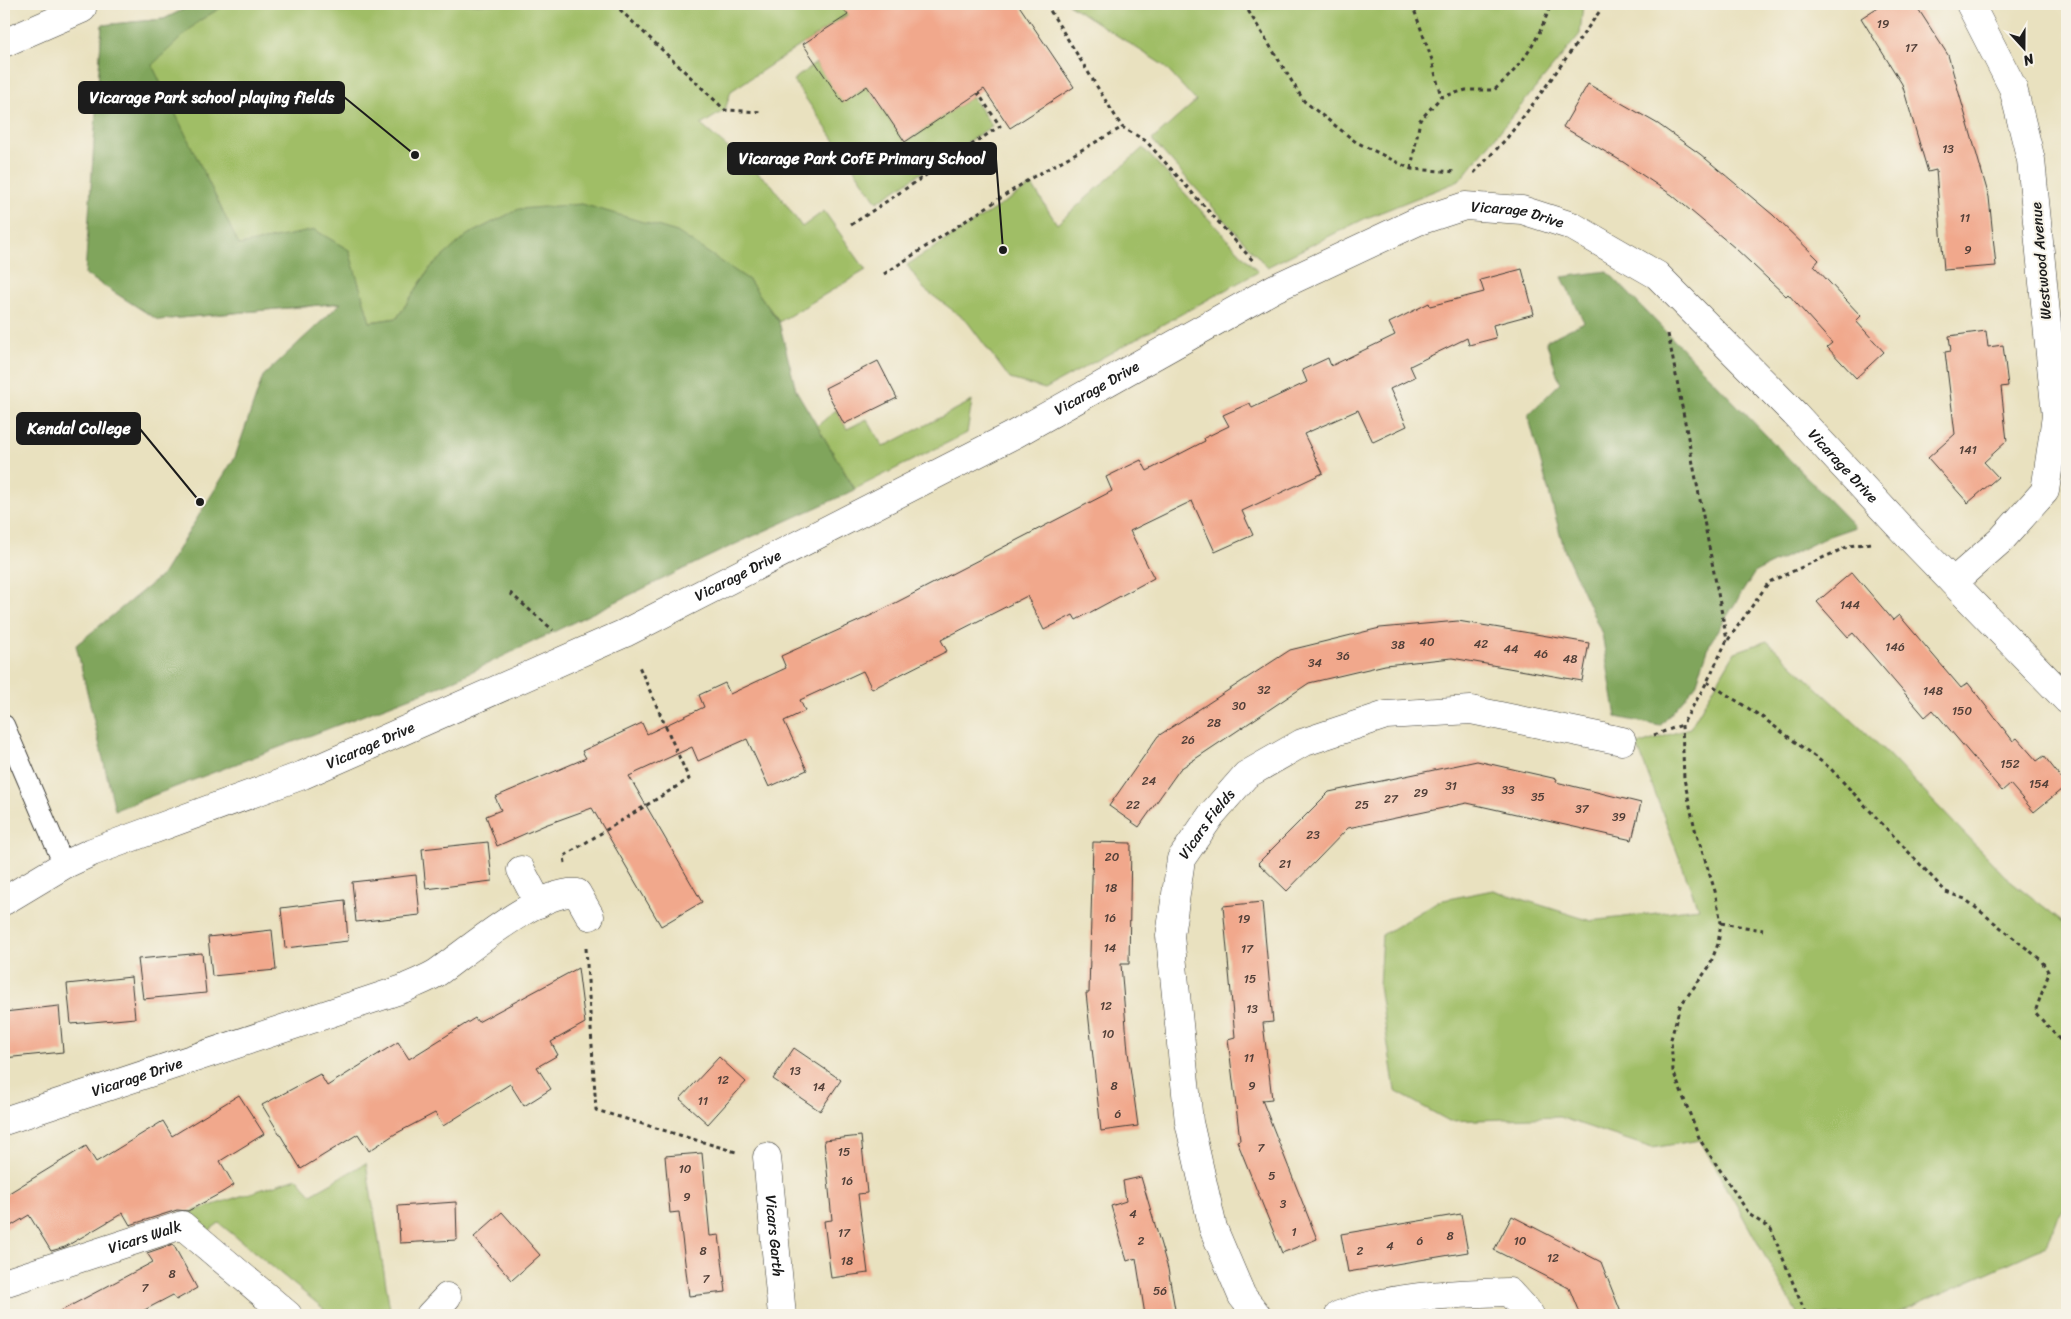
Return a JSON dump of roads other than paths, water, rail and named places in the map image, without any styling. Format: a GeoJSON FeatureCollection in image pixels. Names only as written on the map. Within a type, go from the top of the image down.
{"type":"FeatureCollection","features":[{"type":"Feature","properties":{"kind":"street","name":"Westwood Avenue"},"geometry":{"type":"LineString","coordinates":[[1953,582],[2001,540],[2045,491],[2056,416],[2031,160],[2013,88],[1970,4]]}},
{"type":"Feature","properties":{"kind":"street"},"geometry":{"type":"LineString","coordinates":[[4,43],[82,9]]}},
{"type":"Feature","properties":{"kind":"street","name":"Vicarage Drive"},"geometry":{"type":"LineString","coordinates":[[4,901],[64,865],[92,852],[303,775],[637,628],[979,453],[1275,288],[1416,222],[1465,206],[1522,210],[1572,226],[1656,276],[1795,414],[1910,538],[2067,700]]}},
{"type":"Feature","properties":{"kind":"street","name":"Vicars Fields"},"geometry":{"type":"LineString","coordinates":[[1257,1315],[1242,1296],[1213,1228],[1189,1122],[1170,936],[1181,859],[1212,814],[1246,776],[1302,743],[1386,715],[1471,710],[1622,741]]}},
{"type":"Feature","properties":{"kind":"street"},"geometry":{"type":"LineString","coordinates":[[521,870],[539,904]]}},
{"type":"Feature","properties":{"kind":"street","name":"Vicarage Drive"},"geometry":{"type":"LineString","coordinates":[[4,1121],[403,989],[436,973],[523,912],[567,892],[577,893],[588,928]]}},
{"type":"Feature","properties":{"kind":"street","name":"Vicars Garth"},"geometry":{"type":"LineString","coordinates":[[766,1156],[782,1315]]}},
{"type":"Feature","properties":{"kind":"street","name":"Vicars Walk"},"geometry":{"type":"LineString","coordinates":[[4,1283],[182,1225],[288,1315]]}},
{"type":"Feature","properties":{"kind":"street"},"geometry":{"type":"LineString","coordinates":[[1338,1315],[1360,1307],[1437,1294],[1509,1292],[1530,1315]]}},
{"type":"Feature","properties":{"kind":"lane"},"geometry":{"type":"LineString","coordinates":[[4,725],[64,865]]}},
{"type":"Feature","properties":{"kind":"place","name":"Vicarage Park school playing fields"},"geometry":{"type":"Point","coordinates":[415,155]}},
{"type":"Feature","properties":{"kind":"place","name":"Vicarage Park CofE Primary School"},"geometry":{"type":"Point","coordinates":[1003,250]}},
{"type":"Feature","properties":{"kind":"place","name":"Kendal College"},"geometry":{"type":"Point","coordinates":[200,502]}}]}
